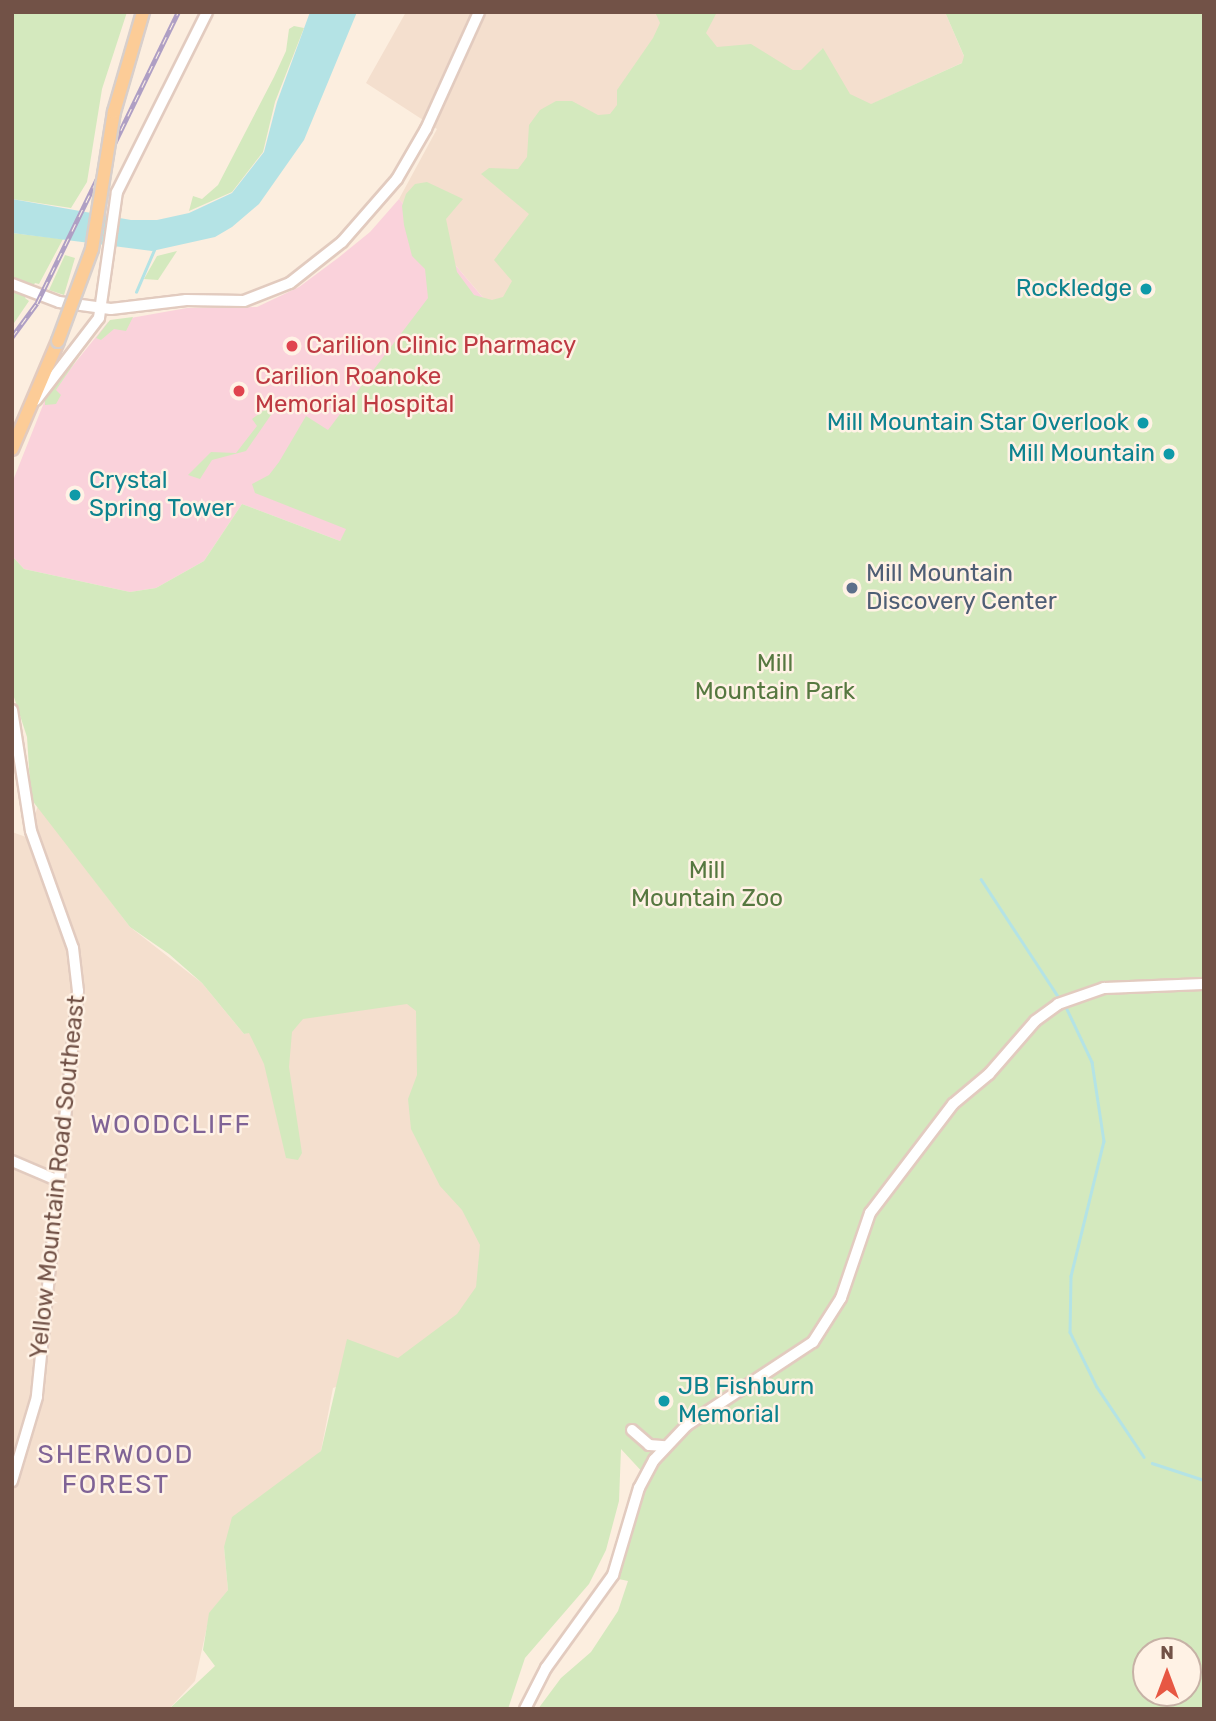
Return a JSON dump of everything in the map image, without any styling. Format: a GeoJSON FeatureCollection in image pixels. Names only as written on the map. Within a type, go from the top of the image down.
{"type":"FeatureCollection","features":[{"type":"Feature","properties":{"kind":"main road"},"geometry":{"type":"LineString","coordinates":[[12,449],[58,341],[92,249],[114,112],[143,12]]}},
{"type":"Feature","properties":{"kind":"street"},"geometry":{"type":"LineString","coordinates":[[26,411],[95,325],[100,309],[114,202],[207,12]]}},
{"type":"Feature","properties":{"kind":"street"},"geometry":{"type":"LineString","coordinates":[[12,284],[59,302],[100,309],[186,300],[244,301],[271,293],[313,267],[370,212],[409,160],[479,12]]}},
{"type":"Feature","properties":{"kind":"street","name":"Yellow Mountain Road Southeast"},"geometry":{"type":"LineString","coordinates":[[12,710],[31,831],[76,964],[76,1018],[37,1397],[12,1481]]}},
{"type":"Feature","properties":{"kind":"street"},"geometry":{"type":"LineString","coordinates":[[525,1709],[545,1668],[613,1575],[645,1475],[665,1446],[705,1412],[813,1342],[841,1298],[864,1224],[881,1196],[943,1115],[1035,1021],[1058,1004],[1104,988],[1204,984]]}},
{"type":"Feature","properties":{"kind":"street"},"geometry":{"type":"LineString","coordinates":[[12,1161],[59,1181]]}},
{"type":"Feature","properties":{"kind":"street"},"geometry":{"type":"LineString","coordinates":[[632,1430],[640,1440],[665,1446]]}},
{"type":"Feature","properties":{"kind":"shaded area"},"geometry":{"type":"Polygon","coordinates":[[[406,12],[945,12],[966,61],[852,113],[822,49],[799,74],[527,254],[498,315],[399,199],[437,129],[366,83],[406,12]]]}},
{"type":"Feature","properties":{"kind":"shaded area","name":"Carilion Roanoke Memorial Hospital"},"geometry":{"type":"Polygon","coordinates":[[[399,199],[508,327],[352,520],[340,541],[242,504],[204,561],[156,588],[130,592],[24,569],[12,556],[12,483],[45,400],[108,322],[187,308],[257,307],[299,287],[338,258],[370,232],[399,199]]]}},
{"type":"Feature","properties":{"kind":"shaded area"},"geometry":{"type":"Polygon","coordinates":[[[38,806],[130,927],[202,983],[244,1034],[455,968],[502,1328],[333,1388],[321,1451],[224,1547],[228,1590],[210,1613],[195,1681],[169,1709],[12,1709],[12,832],[26,837],[38,806]]]}},
{"type":"Feature","properties":{"kind":"green space"},"geometry":{"type":"Polygon","coordinates":[[[12,12],[127,12],[102,89],[87,182],[71,208],[12,199],[12,12]]]}},
{"type":"Feature","properties":{"kind":"green space","name":"Mill Mountain Park"},"geometry":{"type":"Polygon","coordinates":[[[655,12],[717,12],[706,33],[717,47],[751,44],[793,70],[801,70],[823,48],[850,94],[871,104],[962,63],[964,56],[945,12],[1204,12],[1204,1709],[538,1709],[561,1678],[591,1652],[618,1611],[628,1581],[614,1578],[646,1476],[621,1449],[619,1501],[606,1550],[589,1584],[525,1658],[508,1709],[169,1709],[215,1666],[203,1650],[209,1613],[228,1590],[224,1547],[232,1517],[321,1451],[347,1339],[398,1358],[457,1314],[476,1287],[480,1245],[462,1210],[440,1186],[411,1129],[408,1099],[417,1075],[416,1011],[407,1004],[303,1019],[292,1032],[289,1067],[302,1153],[298,1160],[286,1158],[264,1064],[249,1033],[244,1034],[202,983],[169,954],[130,927],[31,799],[27,737],[12,691],[12,556],[24,569],[130,592],[156,588],[204,561],[242,504],[340,541],[346,529],[255,493],[252,484],[269,475],[306,416],[328,430],[428,298],[425,269],[412,256],[404,225],[402,206],[406,194],[415,184],[427,182],[463,199],[446,219],[457,272],[474,295],[492,300],[503,297],[512,281],[494,260],[529,214],[481,174],[489,168],[518,169],[527,157],[529,125],[540,110],[556,101],[572,101],[598,115],[610,114],[617,105],[617,90],[653,38],[660,23],[655,12]]]}},
{"type":"Feature","properties":{"kind":"green space"},"geometry":{"type":"Polygon","coordinates":[[[294,26],[304,28],[275,102],[263,152],[232,192],[189,211],[193,196],[202,199],[218,185],[274,77],[286,51],[289,29],[294,26]]]}},
{"type":"Feature","properties":{"kind":"green space"},"geometry":{"type":"Polygon","coordinates":[[[12,233],[63,239],[39,284],[35,283],[25,298],[29,301],[12,326],[12,233]]]}},
{"type":"Feature","properties":{"kind":"green space"},"geometry":{"type":"Polygon","coordinates":[[[177,251],[158,280],[144,279],[157,256],[177,251]]]}},
{"type":"Feature","properties":{"kind":"green space"},"geometry":{"type":"Polygon","coordinates":[[[65,255],[75,258],[64,295],[49,290],[65,255]]]}},
{"type":"Feature","properties":{"kind":"green space"},"geometry":{"type":"Polygon","coordinates":[[[133,317],[126,331],[114,329],[101,340],[96,338],[110,320],[133,317]]]}},
{"type":"Feature","properties":{"kind":"green space"},"geometry":{"type":"Polygon","coordinates":[[[91,339],[56,390],[61,395],[56,404],[45,405],[45,399],[91,339]]]}},
{"type":"Feature","properties":{"kind":"green space"},"geometry":{"type":"Polygon","coordinates":[[[267,408],[273,412],[246,451],[212,460],[200,479],[188,475],[211,452],[236,453],[257,426],[252,419],[267,408]]]}},
{"type":"Feature","properties":{"kind":"water"},"geometry":{"type":"Polygon","coordinates":[[[310,12],[357,12],[304,140],[259,204],[232,227],[215,237],[152,251],[12,233],[12,199],[131,220],[157,220],[189,213],[232,193],[264,152],[277,102],[310,12]]]}},
{"type":"Feature","properties":{"kind":"waterway"},"geometry":{"type":"LineString","coordinates":[[136,292],[154,250]]}},
{"type":"Feature","properties":{"kind":"waterway"},"geometry":{"type":"LineString","coordinates":[[981,879],[1058,996]]}},
{"type":"Feature","properties":{"kind":"waterway"},"geometry":{"type":"LineString","coordinates":[[1066,1007],[1092,1062],[1104,1141],[1071,1276],[1070,1332],[1097,1387],[1144,1457]]}},
{"type":"Feature","properties":{"kind":"waterway"},"geometry":{"type":"LineString","coordinates":[[1152,1463],[1204,1480]]}},
{"type":"Feature","properties":{"kind":"railway"},"geometry":{"type":"LineString","coordinates":[[12,337],[37,303],[178,12]]}},
{"type":"Feature","properties":{"kind":"place","name":"Rockledge"},"geometry":{"type":"Point","coordinates":[1146,289]}},
{"type":"Feature","properties":{"kind":"place","name":"Carilion Clinic Pharmacy"},"geometry":{"type":"Point","coordinates":[292,346]}},
{"type":"Feature","properties":{"kind":"place","name":"Carilion Roanoke Memorial Hospital"},"geometry":{"type":"Point","coordinates":[239,391]}},
{"type":"Feature","properties":{"kind":"place","name":"Mill Mountain Star Overlook"},"geometry":{"type":"Point","coordinates":[1143,423]}},
{"type":"Feature","properties":{"kind":"place","name":"Mill Mountain"},"geometry":{"type":"Point","coordinates":[1169,454]}},
{"type":"Feature","properties":{"kind":"place","name":"Crystal Spring Tower"},"geometry":{"type":"Point","coordinates":[75,495]}},
{"type":"Feature","properties":{"kind":"place","name":"Mill Mountain Discovery Center"},"geometry":{"type":"Point","coordinates":[852,588]}},
{"type":"Feature","properties":{"kind":"place","name":"JB Fishburn Memorial"},"geometry":{"type":"Point","coordinates":[664,1401]}},
{"type":"Feature","properties":{"kind":"district","name":"WOODCLIFF"},"geometry":{"type":"Point","coordinates":[171,1125]}},
{"type":"Feature","properties":{"kind":"district","name":"SHERWOOD FOREST"},"geometry":{"type":"Point","coordinates":[116,1470]}},
{"type":"Feature","properties":{"kind":"park label","name":"Mill Mountain Zoo"},"geometry":{"type":"Point","coordinates":[707,885]}}]}
